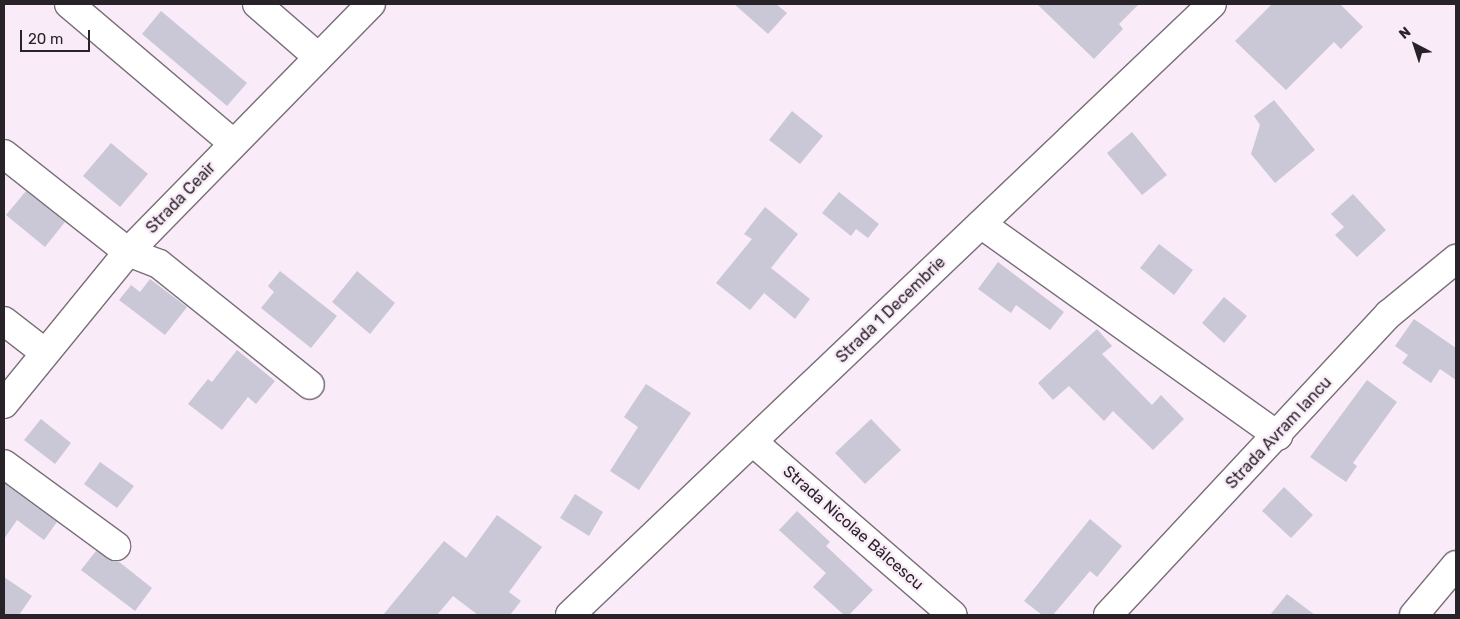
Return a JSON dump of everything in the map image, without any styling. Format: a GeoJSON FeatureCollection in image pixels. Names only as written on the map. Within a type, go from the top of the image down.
{"type":"FeatureCollection","features":[{"type":"Feature","properties":{"kind":"street"},"geometry":{"type":"LineString","coordinates":[[69,4],[233,144]]}},
{"type":"Feature","properties":{"kind":"street"},"geometry":{"type":"LineString","coordinates":[[257,4],[318,57]]}},
{"type":"Feature","properties":{"kind":"street","name":"Strada Ceair"},"geometry":{"type":"LineString","coordinates":[[5,399],[128,252],[371,4]]}},
{"type":"Feature","properties":{"kind":"street","name":"Strada 1 Decembrie"},"geometry":{"type":"LineString","coordinates":[[570,615],[1212,4]]}},
{"type":"Feature","properties":{"kind":"street"},"geometry":{"type":"LineString","coordinates":[[4,154],[128,252],[159,264],[310,385]]}},
{"type":"Feature","properties":{"kind":"street"},"geometry":{"type":"LineString","coordinates":[[981,224],[1278,436]]}},
{"type":"Feature","properties":{"kind":"street","name":"Strada Avram Iancu"},"geometry":{"type":"LineString","coordinates":[[1108,615],[1278,436],[1388,314],[1456,259]]}},
{"type":"Feature","properties":{"kind":"street"},"geometry":{"type":"LineString","coordinates":[[4,321],[44,352]]}},
{"type":"Feature","properties":{"kind":"street","name":"Strada Nicolae Bălcescu"},"geometry":{"type":"LineString","coordinates":[[753,442],[953,615]]}},
{"type":"Feature","properties":{"kind":"street"},"geometry":{"type":"LineString","coordinates":[[4,464],[116,546]]}},
{"type":"Feature","properties":{"kind":"street"},"geometry":{"type":"LineString","coordinates":[[1414,615],[1456,566]]}},
{"type":"Feature","properties":{"kind":"building"},"geometry":{"type":"Polygon","coordinates":[[[734,4],[776,4],[787,13],[768,34],[734,4]]]}},
{"type":"Feature","properties":{"kind":"building"},"geometry":{"type":"Polygon","coordinates":[[[1037,4],[1139,4],[1119,24],[1123,29],[1094,59],[1037,4]]]}},
{"type":"Feature","properties":{"kind":"building"},"geometry":{"type":"Polygon","coordinates":[[[1272,4],[1340,4],[1363,27],[1341,49],[1334,42],[1286,90],[1235,41],[1272,4]]]}},
{"type":"Feature","properties":{"kind":"building"},"geometry":{"type":"Polygon","coordinates":[[[161,11],[247,83],[227,106],[142,34],[161,11]]]}},
{"type":"Feature","properties":{"kind":"building"},"geometry":{"type":"Polygon","coordinates":[[[1274,100],[1315,150],[1275,183],[1251,154],[1260,125],[1254,116],[1274,100]]]}},
{"type":"Feature","properties":{"kind":"building"},"geometry":{"type":"Polygon","coordinates":[[[792,111],[823,136],[800,164],[769,140],[792,111]]]}},
{"type":"Feature","properties":{"kind":"building"},"geometry":{"type":"Polygon","coordinates":[[[1132,132],[1167,175],[1142,195],[1107,153],[1132,132]]]}},
{"type":"Feature","properties":{"kind":"building"},"geometry":{"type":"Polygon","coordinates":[[[111,143],[148,174],[120,207],[83,176],[111,143]]]}},
{"type":"Feature","properties":{"kind":"building"},"geometry":{"type":"Polygon","coordinates":[[[26,191],[65,222],[45,247],[6,215],[26,191]]]}},
{"type":"Feature","properties":{"kind":"building"},"geometry":{"type":"Polygon","coordinates":[[[839,192],[879,224],[868,238],[856,229],[851,236],[822,213],[839,192]]]}},
{"type":"Feature","properties":{"kind":"building"},"geometry":{"type":"Polygon","coordinates":[[[1353,194],[1386,230],[1357,257],[1335,235],[1344,227],[1331,214],[1353,194]]]}},
{"type":"Feature","properties":{"kind":"building"},"geometry":{"type":"Polygon","coordinates":[[[765,207],[798,234],[771,268],[810,299],[795,319],[764,293],[750,310],[716,283],[752,239],[744,234],[765,207]]]}},
{"type":"Feature","properties":{"kind":"building"},"geometry":{"type":"Polygon","coordinates":[[[1159,244],[1193,270],[1174,295],[1140,268],[1159,244]]]}},
{"type":"Feature","properties":{"kind":"building"},"geometry":{"type":"Polygon","coordinates":[[[998,262],[1064,312],[1050,330],[1016,305],[1011,313],[978,289],[998,262]]]}},
{"type":"Feature","properties":{"kind":"building"},"geometry":{"type":"Polygon","coordinates":[[[280,271],[337,316],[311,348],[261,308],[274,292],[268,286],[280,271]]]}},
{"type":"Feature","properties":{"kind":"building"},"geometry":{"type":"Polygon","coordinates":[[[357,271],[395,303],[370,334],[332,302],[357,271]]]}},
{"type":"Feature","properties":{"kind":"building"},"geometry":{"type":"Polygon","coordinates":[[[150,279],[187,307],[165,335],[119,300],[131,285],[140,292],[150,279]]]}},
{"type":"Feature","properties":{"kind":"building"},"geometry":{"type":"Polygon","coordinates":[[[1224,297],[1247,316],[1224,343],[1202,323],[1224,297]]]}},
{"type":"Feature","properties":{"kind":"building"},"geometry":{"type":"Polygon","coordinates":[[[1414,319],[1456,348],[1456,380],[1440,369],[1431,383],[1402,363],[1408,355],[1395,346],[1414,319]]]}},
{"type":"Feature","properties":{"kind":"building"},"geometry":{"type":"Polygon","coordinates":[[[1097,329],[1112,346],[1102,354],[1152,405],[1161,395],[1184,419],[1153,450],[1113,411],[1104,421],[1069,386],[1053,400],[1038,383],[1097,329]]]}},
{"type":"Feature","properties":{"kind":"building"},"geometry":{"type":"Polygon","coordinates":[[[237,350],[275,381],[256,404],[248,397],[222,430],[188,404],[208,379],[212,382],[237,350]]]}},
{"type":"Feature","properties":{"kind":"building"},"geometry":{"type":"Polygon","coordinates":[[[1367,380],[1397,402],[1353,463],[1357,466],[1346,482],[1310,457],[1367,380]]]}},
{"type":"Feature","properties":{"kind":"building"},"geometry":{"type":"Polygon","coordinates":[[[646,384],[691,413],[639,490],[610,471],[638,427],[624,417],[646,384]]]}},
{"type":"Feature","properties":{"kind":"building"},"geometry":{"type":"Polygon","coordinates":[[[41,419],[71,443],[55,464],[24,440],[41,419]]]}},
{"type":"Feature","properties":{"kind":"building"},"geometry":{"type":"Polygon","coordinates":[[[871,419],[901,450],[865,484],[835,453],[871,419]]]}},
{"type":"Feature","properties":{"kind":"building"},"geometry":{"type":"Polygon","coordinates":[[[100,462],[134,486],[117,508],[84,484],[100,462]]]}},
{"type":"Feature","properties":{"kind":"building"},"geometry":{"type":"Polygon","coordinates":[[[4,483],[57,522],[44,540],[17,520],[4,539],[4,483]]]}},
{"type":"Feature","properties":{"kind":"building"},"geometry":{"type":"Polygon","coordinates":[[[1284,487],[1313,515],[1291,538],[1262,511],[1284,487]]]}},
{"type":"Feature","properties":{"kind":"building"},"geometry":{"type":"Polygon","coordinates":[[[575,494],[603,512],[589,536],[560,518],[575,494]]]}},
{"type":"Feature","properties":{"kind":"building"},"geometry":{"type":"Polygon","coordinates":[[[797,511],[830,542],[826,546],[873,590],[849,615],[844,615],[813,587],[826,573],[779,530],[797,511]]]}},
{"type":"Feature","properties":{"kind":"building"},"geometry":{"type":"Polygon","coordinates":[[[497,515],[542,547],[509,592],[521,601],[510,615],[478,615],[453,596],[437,615],[383,615],[444,541],[466,558],[497,515]]]}},
{"type":"Feature","properties":{"kind":"building"},"geometry":{"type":"Polygon","coordinates":[[[1090,519],[1122,546],[1097,577],[1090,571],[1053,615],[1042,615],[1024,601],[1090,519]]]}},
{"type":"Feature","properties":{"kind":"building"},"geometry":{"type":"Polygon","coordinates":[[[96,551],[118,561],[152,588],[135,611],[81,570],[96,551]]]}},
{"type":"Feature","properties":{"kind":"building"},"geometry":{"type":"Polygon","coordinates":[[[4,577],[32,596],[19,615],[4,615],[4,577]]]}},
{"type":"Feature","properties":{"kind":"building"},"geometry":{"type":"Polygon","coordinates":[[[1287,594],[1315,615],[1270,615],[1287,594]]]}}]}
